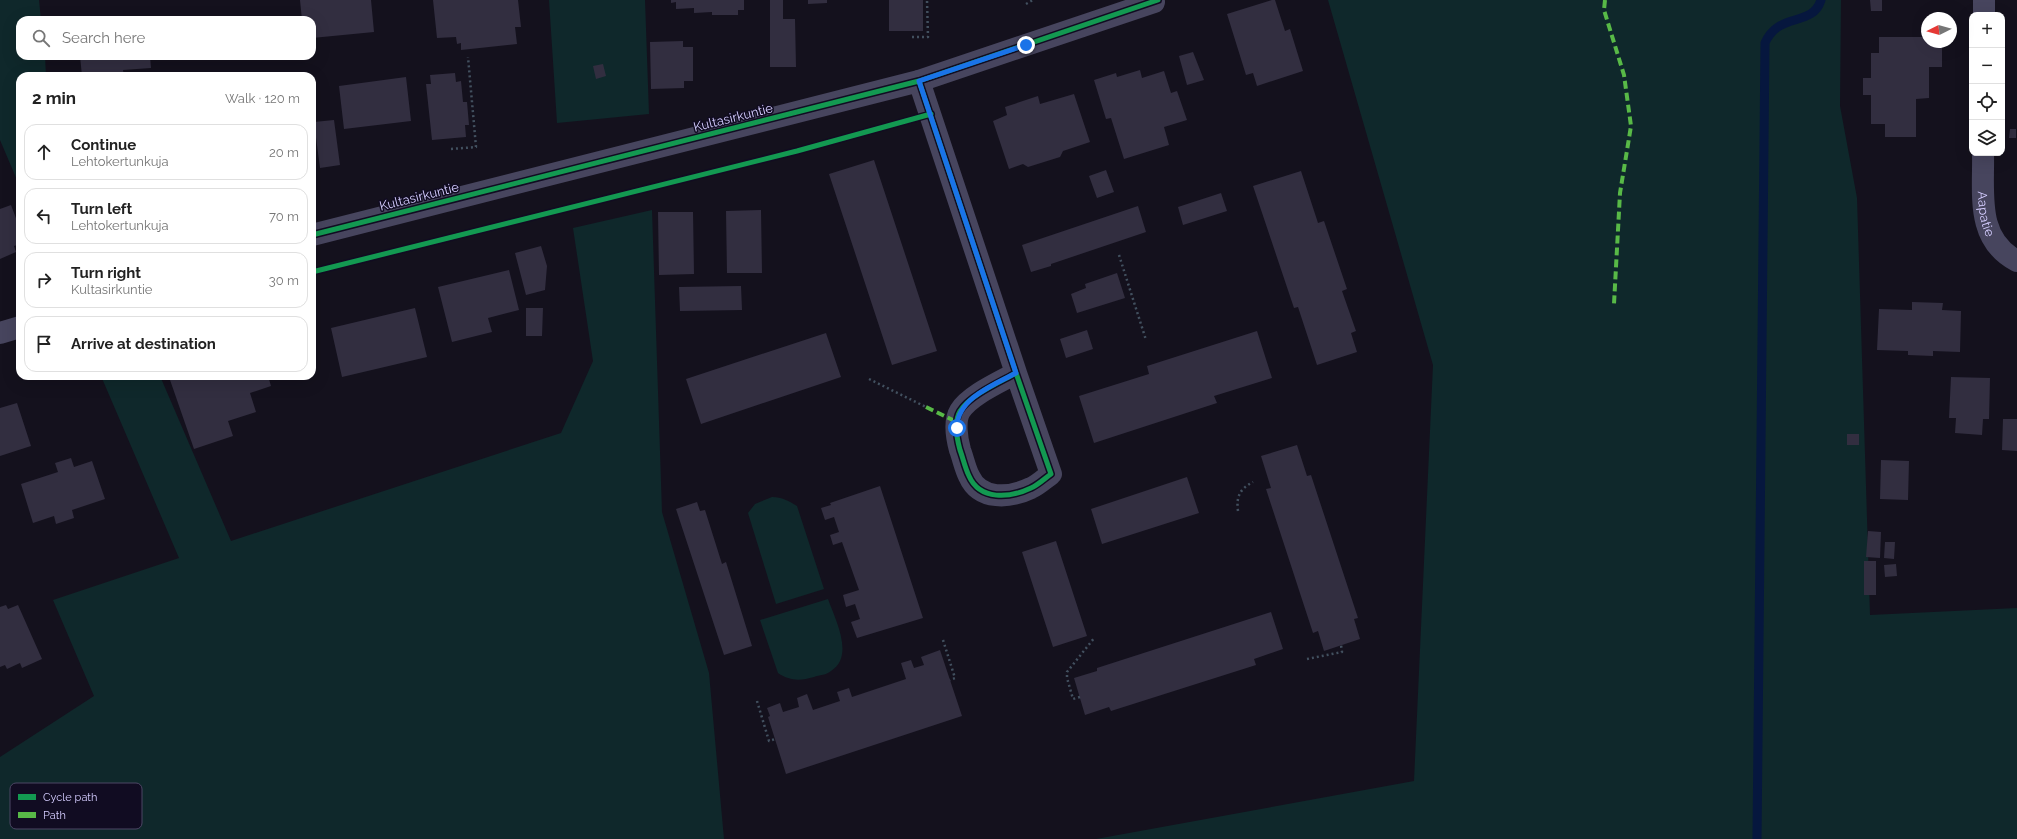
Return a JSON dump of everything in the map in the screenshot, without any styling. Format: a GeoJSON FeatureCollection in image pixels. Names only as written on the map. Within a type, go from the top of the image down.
{"type":"FeatureCollection","features":[{"type":"Feature","properties":{"kind":"street"},"geometry":{"type":"LineString","coordinates":[[1984,0],[1984,12]]}},
{"type":"Feature","properties":{"kind":"street","name":"Kultasirkuntie"},"geometry":{"type":"LineString","coordinates":[[316,234],[919,81],[1154,2]]}},
{"type":"Feature","properties":{"kind":"street"},"geometry":{"type":"LineString","coordinates":[[919,81],[1051,474],[1031,488],[1008,495],[996,496],[985,493],[969,478],[959,444],[957,422],[960,411],[970,401],[990,387],[1016,373]]}},
{"type":"Feature","properties":{"kind":"street","name":"Aapatie"},"geometry":{"type":"LineString","coordinates":[[1983,156],[1984,213],[1987,229],[1994,243],[2005,254],[2017,261]]}},
{"type":"Feature","properties":{"kind":"street"},"geometry":{"type":"LineString","coordinates":[[0,333],[16,328]]}},
{"type":"Feature","properties":{"kind":"path"},"geometry":{"type":"LineString","coordinates":[[912,37],[928,37],[926,0]]}},
{"type":"Feature","properties":{"kind":"path"},"geometry":{"type":"LineString","coordinates":[[1026,4],[1034,0]]}},
{"type":"Feature","properties":{"kind":"path"},"geometry":{"type":"LineString","coordinates":[[451,149],[476,147],[468,57]]}},
{"type":"Feature","properties":{"kind":"path"},"geometry":{"type":"LineString","coordinates":[[1119,256],[1146,340]]}},
{"type":"Feature","properties":{"kind":"path"},"geometry":{"type":"LineString","coordinates":[[869,379],[926,407]]}},
{"type":"Feature","properties":{"kind":"path"},"geometry":{"type":"LineString","coordinates":[[1238,511],[1236,500],[1239,493],[1244,486],[1253,482]]}},
{"type":"Feature","properties":{"kind":"path"},"geometry":{"type":"LineString","coordinates":[[1080,697],[1073,699],[1067,678],[1068,672],[1095,637]]}},
{"type":"Feature","properties":{"kind":"path"},"geometry":{"type":"LineString","coordinates":[[943,640],[955,678],[950,680]]}},
{"type":"Feature","properties":{"kind":"path"},"geometry":{"type":"LineString","coordinates":[[1307,659],[1342,652],[1341,645]]}},
{"type":"Feature","properties":{"kind":"path"},"geometry":{"type":"LineString","coordinates":[[757,701],[769,741],[775,739]]}},
{"type":"Feature","properties":{"kind":"green space"},"geometry":{"type":"Polygon","coordinates":[[[0,0],[39,0],[41,16],[16,16],[16,60],[45,60],[46,72],[16,72],[16,178],[0,140],[0,0]]]}},
{"type":"Feature","properties":{"kind":"green space"},"geometry":{"type":"Polygon","coordinates":[[[549,0],[645,0],[649,114],[557,123],[549,0]]]}},
{"type":"Feature","properties":{"kind":"green space"},"geometry":{"type":"Polygon","coordinates":[[[1328,0],[1841,0],[1840,106],[1857,198],[1870,615],[2017,608],[2017,839],[1096,839],[1414,781],[1433,365],[1328,0]]]}},
{"type":"Feature","properties":{"kind":"green space"},"geometry":{"type":"Polygon","coordinates":[[[652,210],[662,512],[709,673],[724,839],[0,839],[0,757],[94,696],[53,600],[179,558],[103,380],[162,380],[231,541],[561,433],[593,361],[573,228],[652,210]]]}},
{"type":"Feature","properties":{"kind":"green space"},"geometry":{"type":"Polygon","coordinates":[[[772,497],[785,500],[797,506],[824,589],[776,604],[748,513],[755,504],[772,497]]]}},
{"type":"Feature","properties":{"kind":"green space"},"geometry":{"type":"Polygon","coordinates":[[[828,599],[841,637],[842,656],[838,664],[827,673],[809,678],[795,680],[782,676],[778,673],[760,620],[828,599]]]}},
{"type":"Feature","properties":{"kind":"building"},"geometry":{"type":"Polygon","coordinates":[[[300,0],[371,0],[374,32],[316,38],[316,16],[302,16],[300,0]]]}},
{"type":"Feature","properties":{"kind":"building"},"geometry":{"type":"Polygon","coordinates":[[[433,0],[518,0],[521,27],[515,27],[517,44],[461,50],[461,43],[457,44],[456,37],[437,38],[433,0]]]}},
{"type":"Feature","properties":{"kind":"building"},"geometry":{"type":"Polygon","coordinates":[[[671,0],[744,0],[744,10],[738,10],[738,15],[712,15],[712,12],[694,13],[694,8],[676,9],[676,2],[671,3],[671,0]]]}},
{"type":"Feature","properties":{"kind":"building"},"geometry":{"type":"Polygon","coordinates":[[[770,0],[783,0],[783,19],[795,19],[796,67],[770,67],[770,0]]]}},
{"type":"Feature","properties":{"kind":"building"},"geometry":{"type":"Polygon","coordinates":[[[808,0],[827,0],[827,3],[808,4],[808,0]]]}},
{"type":"Feature","properties":{"kind":"building"},"geometry":{"type":"Polygon","coordinates":[[[889,0],[923,0],[923,31],[889,31],[889,0]]]}},
{"type":"Feature","properties":{"kind":"building"},"geometry":{"type":"Polygon","coordinates":[[[1275,0],[1285,31],[1290,29],[1303,71],[1257,86],[1253,73],[1246,75],[1227,14],[1275,0]]]}},
{"type":"Feature","properties":{"kind":"building"},"geometry":{"type":"Polygon","coordinates":[[[1870,0],[1882,0],[1882,11],[1871,11],[1870,0]]]}},
{"type":"Feature","properties":{"kind":"building"},"geometry":{"type":"Polygon","coordinates":[[[1879,37],[1921,37],[1921,48],[1942,48],[1942,67],[1929,67],[1929,98],[1916,99],[1916,137],[1885,137],[1885,124],[1871,124],[1871,95],[1863,95],[1863,78],[1871,78],[1871,53],[1879,53],[1879,37]]]}},
{"type":"Feature","properties":{"kind":"building"},"geometry":{"type":"Polygon","coordinates":[[[683,41],[683,47],[693,47],[693,81],[684,81],[684,88],[651,89],[650,42],[683,41]]]}},
{"type":"Feature","properties":{"kind":"building"},"geometry":{"type":"Polygon","coordinates":[[[1193,52],[1204,80],[1187,85],[1179,56],[1193,52]]]}},
{"type":"Feature","properties":{"kind":"building"},"geometry":{"type":"Polygon","coordinates":[[[80,60],[150,60],[151,68],[123,70],[123,72],[82,72],[80,60]]]}},
{"type":"Feature","properties":{"kind":"building"},"geometry":{"type":"Polygon","coordinates":[[[603,64],[606,76],[596,79],[593,66],[603,64]]]}},
{"type":"Feature","properties":{"kind":"building"},"geometry":{"type":"Polygon","coordinates":[[[1140,70],[1142,78],[1164,71],[1171,93],[1177,91],[1187,120],[1164,127],[1169,145],[1124,159],[1111,118],[1106,119],[1094,80],[1116,73],[1117,77],[1140,70]]]}},
{"type":"Feature","properties":{"kind":"building"},"geometry":{"type":"Polygon","coordinates":[[[455,73],[456,82],[461,81],[463,102],[467,102],[469,125],[465,125],[466,137],[432,140],[426,84],[431,84],[430,75],[455,73]]]}},
{"type":"Feature","properties":{"kind":"building"},"geometry":{"type":"Polygon","coordinates":[[[406,77],[411,121],[344,129],[339,86],[406,77]]]}},
{"type":"Feature","properties":{"kind":"building"},"geometry":{"type":"Polygon","coordinates":[[[1074,94],[1090,142],[1063,151],[1060,157],[1028,167],[1023,164],[1009,169],[993,121],[1007,115],[1005,107],[1038,96],[1040,104],[1074,94]]]}},
{"type":"Feature","properties":{"kind":"building"},"geometry":{"type":"Polygon","coordinates":[[[334,120],[340,165],[320,168],[316,137],[316,122],[334,120]]]}},
{"type":"Feature","properties":{"kind":"building"},"geometry":{"type":"Polygon","coordinates":[[[2010,129],[2016,129],[2016,138],[2009,138],[2010,129]]]}},
{"type":"Feature","properties":{"kind":"building"},"geometry":{"type":"Polygon","coordinates":[[[874,160],[937,351],[892,365],[829,174],[874,160]]]}},
{"type":"Feature","properties":{"kind":"building"},"geometry":{"type":"Polygon","coordinates":[[[1106,170],[1114,192],[1097,198],[1089,176],[1106,170]]]}},
{"type":"Feature","properties":{"kind":"building"},"geometry":{"type":"Polygon","coordinates":[[[1301,171],[1318,223],[1324,221],[1347,289],[1342,291],[1356,331],[1351,333],[1357,352],[1317,365],[1298,307],[1294,308],[1253,186],[1301,171]]]}},
{"type":"Feature","properties":{"kind":"building"},"geometry":{"type":"Polygon","coordinates":[[[1221,193],[1227,211],[1183,225],[1178,207],[1221,193]]]}},
{"type":"Feature","properties":{"kind":"building"},"geometry":{"type":"Polygon","coordinates":[[[11,205],[16,218],[16,245],[14,246],[16,252],[0,259],[0,209],[11,205]]]}},
{"type":"Feature","properties":{"kind":"building"},"geometry":{"type":"Polygon","coordinates":[[[1138,206],[1146,232],[1031,272],[1022,245],[1138,206]]]}},
{"type":"Feature","properties":{"kind":"building"},"geometry":{"type":"Polygon","coordinates":[[[761,210],[762,273],[727,273],[726,211],[761,210]]]}},
{"type":"Feature","properties":{"kind":"building"},"geometry":{"type":"Polygon","coordinates":[[[658,212],[693,212],[694,274],[659,275],[658,212]]]}},
{"type":"Feature","properties":{"kind":"building"},"geometry":{"type":"Polygon","coordinates":[[[541,246],[547,266],[545,290],[526,295],[515,253],[541,246]]]}},
{"type":"Feature","properties":{"kind":"building"},"geometry":{"type":"Polygon","coordinates":[[[509,270],[519,310],[488,318],[492,332],[452,342],[438,287],[509,270]]]}},
{"type":"Feature","properties":{"kind":"building"},"geometry":{"type":"Polygon","coordinates":[[[1117,273],[1125,298],[1077,313],[1071,294],[1086,288],[1085,284],[1117,273]]]}},
{"type":"Feature","properties":{"kind":"building"},"geometry":{"type":"Polygon","coordinates":[[[741,286],[742,310],[680,311],[679,287],[741,286]]]}},
{"type":"Feature","properties":{"kind":"building"},"geometry":{"type":"Polygon","coordinates":[[[1912,302],[1943,303],[1942,310],[1961,311],[1960,352],[1933,351],[1933,356],[1908,355],[1908,351],[1877,350],[1879,309],[1912,310],[1912,302]]]}},
{"type":"Feature","properties":{"kind":"building"},"geometry":{"type":"Polygon","coordinates":[[[415,308],[427,357],[342,377],[331,328],[415,308]]]}},
{"type":"Feature","properties":{"kind":"building"},"geometry":{"type":"Polygon","coordinates":[[[526,308],[543,308],[542,336],[526,336],[526,308]]]}},
{"type":"Feature","properties":{"kind":"building"},"geometry":{"type":"Polygon","coordinates":[[[1087,330],[1093,349],[1066,358],[1060,339],[1087,330]]]}},
{"type":"Feature","properties":{"kind":"building"},"geometry":{"type":"Polygon","coordinates":[[[1257,331],[1272,378],[1214,396],[1217,403],[1094,443],[1079,396],[1149,374],[1147,366],[1257,331]]]}},
{"type":"Feature","properties":{"kind":"building"},"geometry":{"type":"Polygon","coordinates":[[[826,333],[841,377],[701,424],[686,379],[826,333]]]}},
{"type":"Feature","properties":{"kind":"building"},"geometry":{"type":"Polygon","coordinates":[[[1951,377],[1990,378],[1989,419],[1983,419],[1982,435],[1955,433],[1956,418],[1949,418],[1951,377]]]}},
{"type":"Feature","properties":{"kind":"building"},"geometry":{"type":"Polygon","coordinates":[[[170,380],[269,380],[271,386],[250,393],[256,412],[228,421],[233,436],[194,449],[170,380]]]}},
{"type":"Feature","properties":{"kind":"building"},"geometry":{"type":"Polygon","coordinates":[[[17,403],[31,446],[0,456],[0,408],[17,403]]]}},
{"type":"Feature","properties":{"kind":"building"},"geometry":{"type":"Polygon","coordinates":[[[2003,419],[2017,419],[2017,451],[2002,450],[2003,419]]]}},
{"type":"Feature","properties":{"kind":"building"},"geometry":{"type":"Polygon","coordinates":[[[1847,434],[1859,434],[1859,445],[1847,445],[1847,434]]]}},
{"type":"Feature","properties":{"kind":"building"},"geometry":{"type":"Polygon","coordinates":[[[1297,445],[1307,476],[1311,475],[1358,618],[1354,619],[1360,639],[1324,651],[1318,631],[1313,633],[1266,489],[1271,488],[1261,456],[1297,445]]]}},
{"type":"Feature","properties":{"kind":"building"},"geometry":{"type":"Polygon","coordinates":[[[71,458],[74,467],[92,461],[105,499],[72,510],[74,518],[56,524],[54,516],[33,523],[21,484],[58,472],[55,463],[71,458]]]}},
{"type":"Feature","properties":{"kind":"building"},"geometry":{"type":"Polygon","coordinates":[[[1881,460],[1909,461],[1908,500],[1880,499],[1881,460]]]}},
{"type":"Feature","properties":{"kind":"building"},"geometry":{"type":"Polygon","coordinates":[[[1187,477],[1199,513],[1102,544],[1091,509],[1187,477]]]}},
{"type":"Feature","properties":{"kind":"building"},"geometry":{"type":"Polygon","coordinates":[[[880,486],[923,618],[857,638],[851,622],[860,619],[855,604],[846,607],[843,595],[859,590],[842,542],[833,545],[830,535],[839,532],[834,517],[825,520],[821,508],[831,505],[830,503],[880,486]]]}},
{"type":"Feature","properties":{"kind":"building"},"geometry":{"type":"Polygon","coordinates":[[[697,502],[700,511],[705,510],[722,564],[726,562],[752,646],[724,655],[676,509],[697,502]]]}},
{"type":"Feature","properties":{"kind":"building"},"geometry":{"type":"Polygon","coordinates":[[[1868,531],[1881,532],[1880,558],[1866,557],[1868,531]]]}},
{"type":"Feature","properties":{"kind":"building"},"geometry":{"type":"Polygon","coordinates":[[[1056,541],[1087,636],[1053,647],[1022,552],[1056,541]]]}},
{"type":"Feature","properties":{"kind":"building"},"geometry":{"type":"Polygon","coordinates":[[[1885,542],[1895,542],[1894,559],[1884,558],[1885,542]]]}},
{"type":"Feature","properties":{"kind":"building"},"geometry":{"type":"Polygon","coordinates":[[[1864,561],[1876,561],[1876,595],[1864,595],[1864,561]]]}},
{"type":"Feature","properties":{"kind":"building"},"geometry":{"type":"Polygon","coordinates":[[[1896,564],[1897,576],[1885,577],[1884,565],[1896,564]]]}},
{"type":"Feature","properties":{"kind":"building"},"geometry":{"type":"Polygon","coordinates":[[[6,605],[8,609],[18,605],[42,659],[22,668],[20,663],[7,669],[5,665],[0,667],[0,607],[6,605]]]}},
{"type":"Feature","properties":{"kind":"building"},"geometry":{"type":"Polygon","coordinates":[[[1271,612],[1283,649],[1254,659],[1256,665],[1111,711],[1109,707],[1085,715],[1074,678],[1097,671],[1097,668],[1271,612]]]}},
{"type":"Feature","properties":{"kind":"building"},"geometry":{"type":"Polygon","coordinates":[[[940,650],[962,716],[786,774],[768,717],[770,716],[767,708],[780,703],[783,712],[799,707],[797,698],[807,694],[813,710],[840,701],[837,692],[849,688],[852,697],[906,679],[901,663],[911,660],[914,668],[924,665],[921,657],[940,650]]]}},
{"type":"Feature","properties":{"kind":"waterway"},"geometry":{"type":"LineString","coordinates":[[1757,839],[1765,43],[1771,33],[1778,27],[1810,14],[1817,9],[1821,0]]}},
{"type":"Feature","properties":{"kind":"marked path"},"geometry":{"type":"LineString","coordinates":[[1605,0],[1604,10],[1624,75],[1631,126],[1620,193],[1614,304]]}},
{"type":"Feature","properties":{"kind":"marked path"},"geometry":{"type":"LineString","coordinates":[[926,407],[957,422]]}},
{"type":"Feature","properties":{"kind":"cycle path"},"geometry":{"type":"LineString","coordinates":[[316,234],[919,81],[1158,0]]}},
{"type":"Feature","properties":{"kind":"cycle path"},"geometry":{"type":"LineString","coordinates":[[919,81],[1016,373],[978,394],[960,411],[957,420],[959,446],[969,476],[980,490],[996,495],[1014,494],[1031,488],[1051,474],[1016,373]]}},
{"type":"Feature","properties":{"kind":"cycle path"},"geometry":{"type":"LineString","coordinates":[[316,271],[797,151],[931,114]]}},
{"type":"Feature","properties":{"kind":"route"},"geometry":{"type":"LineString","coordinates":[[957,428],[960,411],[970,401],[990,387],[1016,373],[919,81],[1026,45]]}}]}
